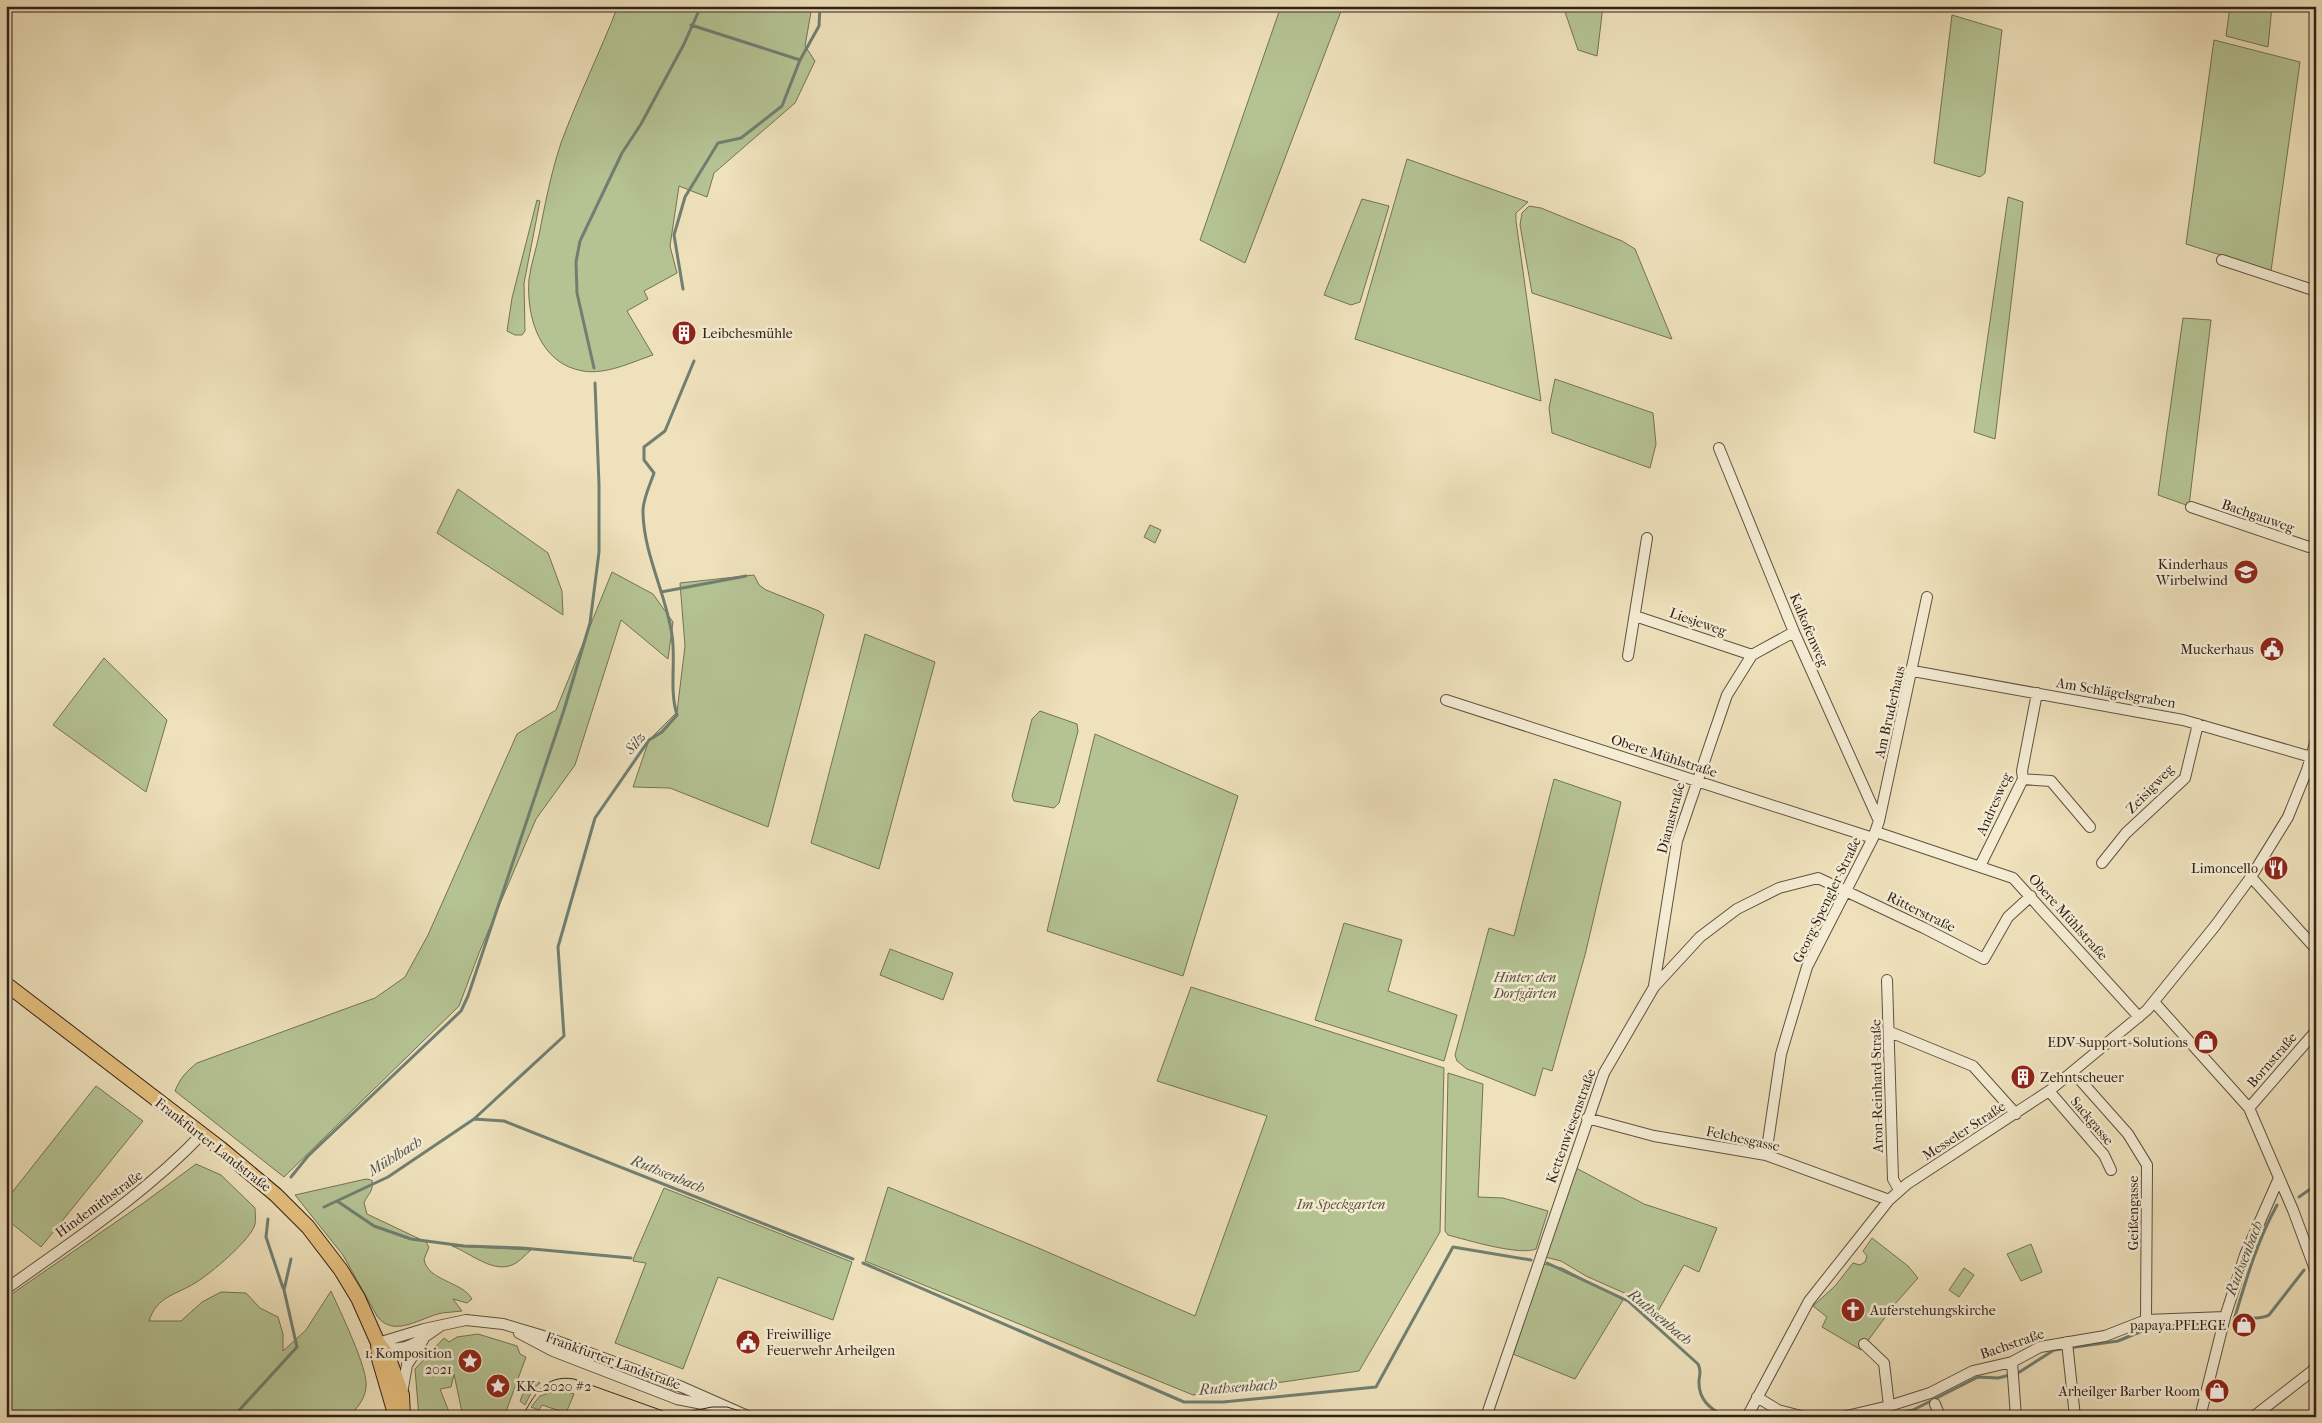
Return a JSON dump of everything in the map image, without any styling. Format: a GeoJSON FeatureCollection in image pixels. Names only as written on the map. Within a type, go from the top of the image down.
{"type":"FeatureCollection","features":[{"type":"Feature","properties":{"kind":"main road","name":"Frankfurter Landstraße"},"geometry":{"type":"LineString","coordinates":[[6,984],[202,1134],[276,1195],[323,1243],[358,1298],[378,1342]]}},
{"type":"Feature","properties":{"kind":"main road"},"geometry":{"type":"LineString","coordinates":[[378,1342],[388,1356],[402,1395],[404,1405],[403,1417]]}},
{"type":"Feature","properties":{"kind":"main road"},"geometry":{"type":"LineString","coordinates":[[378,1342],[379,1359],[396,1417]]}},
{"type":"Feature","properties":{"kind":"street"},"geometry":{"type":"LineString","coordinates":[[2222,260],[2316,291]]}},
{"type":"Feature","properties":{"kind":"street","name":"Kalkofenweg"},"geometry":{"type":"LineString","coordinates":[[1719,448],[1794,632],[1879,821]]}},
{"type":"Feature","properties":{"kind":"street","name":"Bachgauweg"},"geometry":{"type":"LineString","coordinates":[[2191,508],[2309,547],[2316,544]]}},
{"type":"Feature","properties":{"kind":"street"},"geometry":{"type":"LineString","coordinates":[[1628,656],[1647,538]]}},
{"type":"Feature","properties":{"kind":"street","name":"Am Bruderhaus"},"geometry":{"type":"LineString","coordinates":[[1874,835],[1879,821],[1913,671],[1927,597]]}},
{"type":"Feature","properties":{"kind":"street","name":"Liesjeweg"},"geometry":{"type":"LineString","coordinates":[[1635,616],[1752,655]]}},
{"type":"Feature","properties":{"kind":"street","name":"Dianastraße"},"geometry":{"type":"LineString","coordinates":[[1654,987],[1677,841],[1696,780],[1727,695],[1752,655],[1794,632]]}},
{"type":"Feature","properties":{"kind":"street","name":"Am Schlägelsgraben"},"geometry":{"type":"LineString","coordinates":[[1913,671],[2183,720],[2313,755]]}},
{"type":"Feature","properties":{"kind":"street","name":"Andresweg"},"geometry":{"type":"LineString","coordinates":[[1980,866],[2023,779],[2022,771],[2037,693]]}},
{"type":"Feature","properties":{"kind":"street","name":"Obere Mühlstraße"},"geometry":{"type":"LineString","coordinates":[[1446,700],[1696,780],[1980,866],[2013,878],[2139,1017]]}},
{"type":"Feature","properties":{"kind":"street","name":"Zeisigweg"},"geometry":{"type":"LineString","coordinates":[[2102,863],[2126,833],[2185,778],[2198,724]]}},
{"type":"Feature","properties":{"kind":"street","name":"Messeler Straße"},"geometry":{"type":"LineString","coordinates":[[1747,1417],[1809,1302],[1889,1200],[1899,1190],[2049,1091],[2139,1017],[2154,1002],[2251,877],[2288,817],[2313,755],[2316,740]]}},
{"type":"Feature","properties":{"kind":"street"},"geometry":{"type":"LineString","coordinates":[[2307,770],[2316,777]]}},
{"type":"Feature","properties":{"kind":"street"},"geometry":{"type":"LineString","coordinates":[[2023,779],[2051,781],[2090,827]]}},
{"type":"Feature","properties":{"kind":"street","name":"Georg-Spengler-Straße"},"geometry":{"type":"LineString","coordinates":[[1766,1155],[1781,1054],[1798,994],[1811,956],[1874,835]]}},
{"type":"Feature","properties":{"kind":"street"},"geometry":{"type":"LineString","coordinates":[[2251,877],[2316,949]]}},
{"type":"Feature","properties":{"kind":"street","name":"Kettenwiesenstraße"},"geometry":{"type":"LineString","coordinates":[[1486,1417],[1604,1073],[1654,987],[1700,937],[1736,909],[1779,888],[1818,878],[1845,892]]}},
{"type":"Feature","properties":{"kind":"street","name":"Ritterstraße"},"geometry":{"type":"LineString","coordinates":[[1845,892],[1924,928],[1984,959],[2008,917],[2031,896]]}},
{"type":"Feature","properties":{"kind":"street","name":"Aron-Reinhard-Straße"},"geometry":{"type":"LineString","coordinates":[[1887,980],[1893,1179],[1899,1190]]}},
{"type":"Feature","properties":{"kind":"street"},"geometry":{"type":"LineString","coordinates":[[2154,1002],[2249,1108],[2293,1210],[2316,1272]]}},
{"type":"Feature","properties":{"kind":"street","name":"Bornstraße"},"geometry":{"type":"LineString","coordinates":[[2249,1108],[2316,1031]]}},
{"type":"Feature","properties":{"kind":"street"},"geometry":{"type":"LineString","coordinates":[[1890,1032],[1973,1066],[2016,1114]]}},
{"type":"Feature","properties":{"kind":"street","name":"Geißengasse"},"geometry":{"type":"LineString","coordinates":[[2073,1072],[2128,1134],[2147,1165],[2146,1320]]}},
{"type":"Feature","properties":{"kind":"street","name":"Sackgasse"},"geometry":{"type":"LineString","coordinates":[[2049,1091],[2104,1155],[2111,1170]]}},
{"type":"Feature","properties":{"kind":"street","name":"Felchesgasse"},"geometry":{"type":"LineString","coordinates":[[1587,1118],[1654,1136],[1766,1155],[1889,1200]]}},
{"type":"Feature","properties":{"kind":"street","name":"Hindemithstraße"},"geometry":{"type":"LineString","coordinates":[[6,1289],[138,1194],[167,1170],[202,1134]]}},
{"type":"Feature","properties":{"kind":"street"},"geometry":{"type":"LineString","coordinates":[[2200,1417],[2225,1317],[2251,1237],[2279,1178]]}},
{"type":"Feature","properties":{"kind":"street","name":"Bachstraße"},"geometry":{"type":"LineString","coordinates":[[1842,1417],[1889,1406],[1930,1393],[1973,1371],[2012,1362],[2040,1347],[2067,1347],[2105,1336],[2146,1320],[2225,1317]]}},
{"type":"Feature","properties":{"kind":"street","name":"Frankfurter Landstraße"},"geometry":{"type":"LineString","coordinates":[[378,1342],[444,1324],[466,1320],[488,1321],[513,1330],[553,1351],[677,1399],[734,1410],[750,1417]]}},
{"type":"Feature","properties":{"kind":"street","name":"Frankfurter Landstraße"},"geometry":{"type":"LineString","coordinates":[[378,1342],[386,1348],[401,1349],[425,1337],[444,1324]]}},
{"type":"Feature","properties":{"kind":"street","name":"Frankfurter Landstraße"},"geometry":{"type":"LineString","coordinates":[[402,1395],[407,1365],[425,1337]]}},
{"type":"Feature","properties":{"kind":"street"},"geometry":{"type":"LineString","coordinates":[[1864,1344],[1884,1363],[1889,1406]]}},
{"type":"Feature","properties":{"kind":"street"},"geometry":{"type":"LineString","coordinates":[[2067,1347],[2075,1417]]}},
{"type":"Feature","properties":{"kind":"street"},"geometry":{"type":"LineString","coordinates":[[2012,1362],[2016,1417]]}},
{"type":"Feature","properties":{"kind":"street"},"geometry":{"type":"LineString","coordinates":[[2253,1417],[2316,1368]]}},
{"type":"Feature","properties":{"kind":"street"},"geometry":{"type":"LineString","coordinates":[[1757,1397],[1778,1410],[1805,1417]]}},
{"type":"Feature","properties":{"kind":"street"},"geometry":{"type":"LineString","coordinates":[[1935,1404],[1940,1417]]}},
{"type":"Feature","properties":{"kind":"green space"},"geometry":{"type":"Polygon","coordinates":[[[618,6],[812,6],[805,46],[815,61],[795,103],[714,173],[707,197],[679,186],[670,246],[677,273],[644,291],[648,299],[627,311],[653,355],[610,370],[592,372],[568,367],[546,349],[533,323],[530,308],[529,279],[554,166],[561,143],[618,6]]]}},
{"type":"Feature","properties":{"kind":"green space"},"geometry":{"type":"Polygon","coordinates":[[[1281,6],[1343,6],[1245,263],[1200,240],[1281,6]]]}},
{"type":"Feature","properties":{"kind":"green space"},"geometry":{"type":"Polygon","coordinates":[[[1563,6],[1603,6],[1597,56],[1578,50],[1563,6]]]}},
{"type":"Feature","properties":{"kind":"green space"},"geometry":{"type":"Polygon","coordinates":[[[2230,6],[2272,6],[2268,47],[2226,36],[2230,6]]]}},
{"type":"Feature","properties":{"kind":"green space"},"geometry":{"type":"Polygon","coordinates":[[[1952,15],[2002,30],[1985,173],[1980,177],[1934,163],[1952,15]]]}},
{"type":"Feature","properties":{"kind":"green space"},"geometry":{"type":"Polygon","coordinates":[[[2214,40],[2300,62],[2271,271],[2186,244],[2214,40]]]}},
{"type":"Feature","properties":{"kind":"green space"},"geometry":{"type":"Polygon","coordinates":[[[1407,159],[1528,202],[1516,213],[1516,221],[1541,401],[1355,339],[1407,159]]]}},
{"type":"Feature","properties":{"kind":"green space"},"geometry":{"type":"Polygon","coordinates":[[[2008,197],[2023,202],[1995,439],[1974,432],[2008,197]]]}},
{"type":"Feature","properties":{"kind":"green space"},"geometry":{"type":"Polygon","coordinates":[[[1362,199],[1389,206],[1360,302],[1351,305],[1324,295],[1362,199]]]}},
{"type":"Feature","properties":{"kind":"green space"},"geometry":{"type":"Polygon","coordinates":[[[537,200],[540,201],[524,283],[525,331],[522,335],[515,335],[507,331],[512,298],[537,200]]]}},
{"type":"Feature","properties":{"kind":"green space"},"geometry":{"type":"Polygon","coordinates":[[[1529,206],[1541,208],[1622,241],[1635,249],[1672,339],[1532,293],[1520,225],[1522,213],[1529,206]]]}},
{"type":"Feature","properties":{"kind":"green space"},"geometry":{"type":"Polygon","coordinates":[[[2183,318],[2211,320],[2189,506],[2158,495],[2183,318]]]}},
{"type":"Feature","properties":{"kind":"green space"},"geometry":{"type":"Polygon","coordinates":[[[1555,379],[1653,413],[1656,444],[1650,468],[1552,433],[1549,408],[1555,379]]]}},
{"type":"Feature","properties":{"kind":"green space"},"geometry":{"type":"Polygon","coordinates":[[[458,489],[548,553],[562,591],[563,615],[437,533],[458,489]]]}},
{"type":"Feature","properties":{"kind":"green space"},"geometry":{"type":"Polygon","coordinates":[[[1150,525],[1161,530],[1155,543],[1144,537],[1150,525]]]}},
{"type":"Feature","properties":{"kind":"green space"},"geometry":{"type":"Polygon","coordinates":[[[612,572],[653,594],[673,622],[668,659],[621,620],[575,765],[536,819],[479,953],[459,1006],[284,1177],[175,1091],[179,1082],[197,1063],[375,998],[405,977],[428,935],[517,734],[556,710],[612,572]]]}},
{"type":"Feature","properties":{"kind":"green space"},"geometry":{"type":"Polygon","coordinates":[[[754,575],[759,585],[766,590],[819,611],[824,615],[768,827],[670,788],[633,787],[649,740],[677,712],[685,646],[680,583],[754,575]]]}},
{"type":"Feature","properties":{"kind":"green space"},"geometry":{"type":"Polygon","coordinates":[[[865,634],[935,662],[879,869],[811,843],[865,634]]]}},
{"type":"Feature","properties":{"kind":"green space"},"geometry":{"type":"Polygon","coordinates":[[[104,658],[167,720],[146,792],[53,725],[104,658]]]}},
{"type":"Feature","properties":{"kind":"green space"},"geometry":{"type":"Polygon","coordinates":[[[1040,711],[1077,724],[1078,731],[1059,803],[1054,808],[1014,801],[1012,796],[1032,719],[1040,711]]]}},
{"type":"Feature","properties":{"kind":"green space"},"geometry":{"type":"Polygon","coordinates":[[[1095,734],[1238,796],[1183,976],[1047,931],[1095,734]]]}},
{"type":"Feature","properties":{"kind":"green space","name":"Hinter den Dorfgärten"},"geometry":{"type":"Polygon","coordinates":[[[1554,779],[1621,802],[1585,955],[1552,1071],[1543,1068],[1535,1096],[1467,1069],[1457,1061],[1455,1055],[1489,928],[1514,936],[1554,779]]]}},
{"type":"Feature","properties":{"kind":"green space"},"geometry":{"type":"Polygon","coordinates":[[[1344,923],[1402,940],[1388,991],[1457,1015],[1444,1061],[1315,1020],[1344,923]]]}},
{"type":"Feature","properties":{"kind":"green space"},"geometry":{"type":"Polygon","coordinates":[[[890,949],[953,973],[943,1000],[880,975],[890,949]]]}},
{"type":"Feature","properties":{"kind":"green space","name":"Im Speckgarten"},"geometry":{"type":"Polygon","coordinates":[[[1191,987],[1444,1068],[1440,1232],[1359,1371],[1193,1395],[865,1261],[888,1187],[1036,1247],[1195,1316],[1267,1116],[1157,1081],[1191,987]]]}},
{"type":"Feature","properties":{"kind":"green space"},"geometry":{"type":"Polygon","coordinates":[[[1448,1073],[1483,1084],[1478,1197],[1503,1198],[1548,1211],[1536,1249],[1528,1251],[1506,1249],[1448,1235],[1445,1231],[1448,1073]]]}},
{"type":"Feature","properties":{"kind":"green space"},"geometry":{"type":"Polygon","coordinates":[[[96,1086],[143,1121],[41,1247],[6,1219],[6,1200],[96,1086]]]}},
{"type":"Feature","properties":{"kind":"green space"},"geometry":{"type":"Polygon","coordinates":[[[196,1164],[221,1175],[255,1208],[255,1224],[252,1231],[229,1256],[201,1279],[162,1301],[152,1313],[149,1321],[181,1321],[202,1302],[221,1292],[246,1293],[260,1308],[278,1317],[283,1334],[283,1351],[306,1330],[331,1291],[353,1339],[366,1379],[365,1391],[358,1407],[349,1417],[6,1417],[6,1298],[142,1204],[196,1164]]]}},
{"type":"Feature","properties":{"kind":"green space"},"geometry":{"type":"Polygon","coordinates":[[[1576,1168],[1644,1204],[1717,1228],[1699,1272],[1684,1265],[1653,1320],[1631,1296],[1586,1276],[1561,1261],[1545,1257],[1576,1168]]]}},
{"type":"Feature","properties":{"kind":"green space"},"geometry":{"type":"Polygon","coordinates":[[[366,1179],[372,1180],[371,1190],[364,1203],[367,1214],[426,1242],[429,1247],[424,1259],[431,1272],[461,1288],[472,1299],[467,1303],[453,1299],[462,1311],[434,1315],[408,1325],[391,1326],[384,1323],[377,1316],[343,1255],[295,1195],[366,1179]]]}},
{"type":"Feature","properties":{"kind":"green space"},"geometry":{"type":"Polygon","coordinates":[[[664,1188],[852,1262],[833,1320],[718,1277],[683,1369],[615,1343],[646,1263],[633,1261],[634,1257],[664,1188]]]}},
{"type":"Feature","properties":{"kind":"green space"},"geometry":{"type":"Polygon","coordinates":[[[1872,1238],[1908,1266],[1918,1278],[1895,1304],[1861,1350],[1822,1327],[1827,1317],[1813,1306],[1835,1286],[1853,1263],[1860,1265],[1865,1262],[1867,1256],[1863,1251],[1872,1238]]]}},
{"type":"Feature","properties":{"kind":"green space"},"geometry":{"type":"Polygon","coordinates":[[[2031,1244],[2042,1272],[2021,1281],[2007,1254],[2031,1244]]]}},
{"type":"Feature","properties":{"kind":"green space"},"geometry":{"type":"Polygon","coordinates":[[[452,1246],[531,1250],[516,1263],[500,1267],[483,1262],[452,1246]]]}},
{"type":"Feature","properties":{"kind":"green space"},"geometry":{"type":"Polygon","coordinates":[[[1543,1264],[1562,1268],[1623,1300],[1575,1379],[1513,1354],[1543,1264]]]}},
{"type":"Feature","properties":{"kind":"green space"},"geometry":{"type":"Polygon","coordinates":[[[1964,1268],[1974,1275],[1959,1297],[1949,1290],[1964,1268]]]}},
{"type":"Feature","properties":{"kind":"green space"},"geometry":{"type":"Polygon","coordinates":[[[478,1334],[517,1346],[520,1354],[526,1357],[504,1417],[463,1417],[454,1374],[451,1387],[440,1389],[451,1417],[419,1417],[415,1369],[444,1338],[449,1342],[457,1337],[478,1334]]]}},
{"type":"Feature","properties":{"kind":"green space"},"geometry":{"type":"Polygon","coordinates":[[[549,1340],[677,1388],[675,1393],[547,1345],[549,1340]]]}},
{"type":"Feature","properties":{"kind":"green space"},"geometry":{"type":"Polygon","coordinates":[[[529,1379],[540,1383],[533,1389],[525,1405],[520,1401],[529,1379]]]}},
{"type":"Feature","properties":{"kind":"green space"},"geometry":{"type":"Polygon","coordinates":[[[558,1390],[574,1394],[566,1413],[542,1405],[539,1410],[531,1407],[540,1396],[558,1390]]]}},
{"type":"Feature","properties":{"kind":"waterway"},"geometry":{"type":"LineString","coordinates":[[594,368],[577,293],[576,262],[580,241],[622,153],[641,124],[684,44],[701,6]]}},
{"type":"Feature","properties":{"kind":"waterway"},"geometry":{"type":"LineString","coordinates":[[683,289],[674,235],[685,197],[718,143],[741,138],[782,106],[800,60],[819,26],[820,6]]}},
{"type":"Feature","properties":{"kind":"waterway"},"geometry":{"type":"LineString","coordinates":[[691,25],[800,60]]}},
{"type":"Feature","properties":{"kind":"waterway","name":"Silz"},"geometry":{"type":"LineString","coordinates":[[324,1207],[388,1177],[474,1119],[564,1036],[558,947],[595,818],[649,740],[662,732],[677,715],[673,695],[672,635],[644,529],[644,503],[654,473],[644,460],[644,447],[665,431],[694,361]]}},
{"type":"Feature","properties":{"kind":"waterway"},"geometry":{"type":"LineString","coordinates":[[291,1177],[308,1156],[461,1011],[468,996],[564,710],[590,623],[599,552],[599,485],[595,383]]}},
{"type":"Feature","properties":{"kind":"waterway"},"geometry":{"type":"LineString","coordinates":[[661,592],[746,576]]}},
{"type":"Feature","properties":{"kind":"waterway","name":"Ruthsenbach"},"geometry":{"type":"LineString","coordinates":[[474,1119],[504,1121],[853,1259]]}},
{"type":"Feature","properties":{"kind":"waterway","name":"Ruthsenbach"},"geometry":{"type":"LineString","coordinates":[[2299,1197],[2316,1185]]}},
{"type":"Feature","properties":{"kind":"waterway"},"geometry":{"type":"LineString","coordinates":[[337,1201],[374,1226],[411,1239],[464,1246],[522,1248],[631,1258]]}},
{"type":"Feature","properties":{"kind":"waterway","name":"Ruthsenbach"},"geometry":{"type":"LineString","coordinates":[[2234,1320],[2258,1247],[2277,1205]]}},
{"type":"Feature","properties":{"kind":"waterway"},"geometry":{"type":"LineString","coordinates":[[268,1219],[266,1237],[283,1288]]}},
{"type":"Feature","properties":{"kind":"waterway","name":"Ruthsenbach"},"geometry":{"type":"LineString","coordinates":[[863,1263],[1184,1402],[1223,1402],[1376,1387],[1453,1247],[1531,1260]]}},
{"type":"Feature","properties":{"kind":"waterway","name":"Mühlbach"},"geometry":{"type":"LineString","coordinates":[[233,1417],[297,1347],[284,1290],[291,1259]]}},
{"type":"Feature","properties":{"kind":"waterway","name":"Ruthsenbach"},"geometry":{"type":"LineString","coordinates":[[1547,1263],[1628,1301],[1698,1364],[1700,1368],[1700,1393],[1709,1406],[1725,1417]]}},
{"type":"Feature","properties":{"kind":"waterway"},"geometry":{"type":"LineString","coordinates":[[2234,1320],[2261,1318],[2269,1315],[2304,1270]]}},
{"type":"Feature","properties":{"kind":"waterway","name":"Ruthsenbach"},"geometry":{"type":"LineString","coordinates":[[1877,1417],[1913,1410],[1978,1377],[1998,1378],[2018,1373],[2054,1350],[2118,1341],[2147,1329],[2214,1324]]}},
{"type":"Feature","properties":{"kind":"tram line"},"geometry":{"type":"LineString","coordinates":[[522,1417],[531,1401],[542,1388],[548,1383],[564,1378],[574,1379],[666,1412],[682,1413],[712,1407],[727,1407],[759,1417]]}},
{"type":"Feature","properties":{"kind":"place","name":"Leibchesmühle"},"geometry":{"type":"Point","coordinates":[684,333]}},
{"type":"Feature","properties":{"kind":"place","name":"Kinderhaus Wirbelwind"},"geometry":{"type":"Point","coordinates":[2246,572]}},
{"type":"Feature","properties":{"kind":"place","name":"Muckerhaus"},"geometry":{"type":"Point","coordinates":[2272,649]}},
{"type":"Feature","properties":{"kind":"place","name":"Limoncello"},"geometry":{"type":"Point","coordinates":[2276,868]}},
{"type":"Feature","properties":{"kind":"place","name":"EDV-Support+Solutions"},"geometry":{"type":"Point","coordinates":[2206,1042]}},
{"type":"Feature","properties":{"kind":"place","name":"Zehntscheuer"},"geometry":{"type":"Point","coordinates":[2023,1077]}},
{"type":"Feature","properties":{"kind":"place","name":"Auferstehungskirche"},"geometry":{"type":"Point","coordinates":[1853,1310]}},
{"type":"Feature","properties":{"kind":"place","name":"papaya.PFLEGE"},"geometry":{"type":"Point","coordinates":[2244,1325]}},
{"type":"Feature","properties":{"kind":"place","name":"Freiwillige Feuerwehr Arheilgen"},"geometry":{"type":"Point","coordinates":[748,1342]}},
{"type":"Feature","properties":{"kind":"place","name":"1. Komposition 2021"},"geometry":{"type":"Point","coordinates":[470,1361]}},
{"type":"Feature","properties":{"kind":"place","name":"KK_2020 #2"},"geometry":{"type":"Point","coordinates":[498,1386]}},
{"type":"Feature","properties":{"kind":"place","name":"Arheilger Barber Room"},"geometry":{"type":"Point","coordinates":[2217,1391]}}]}
